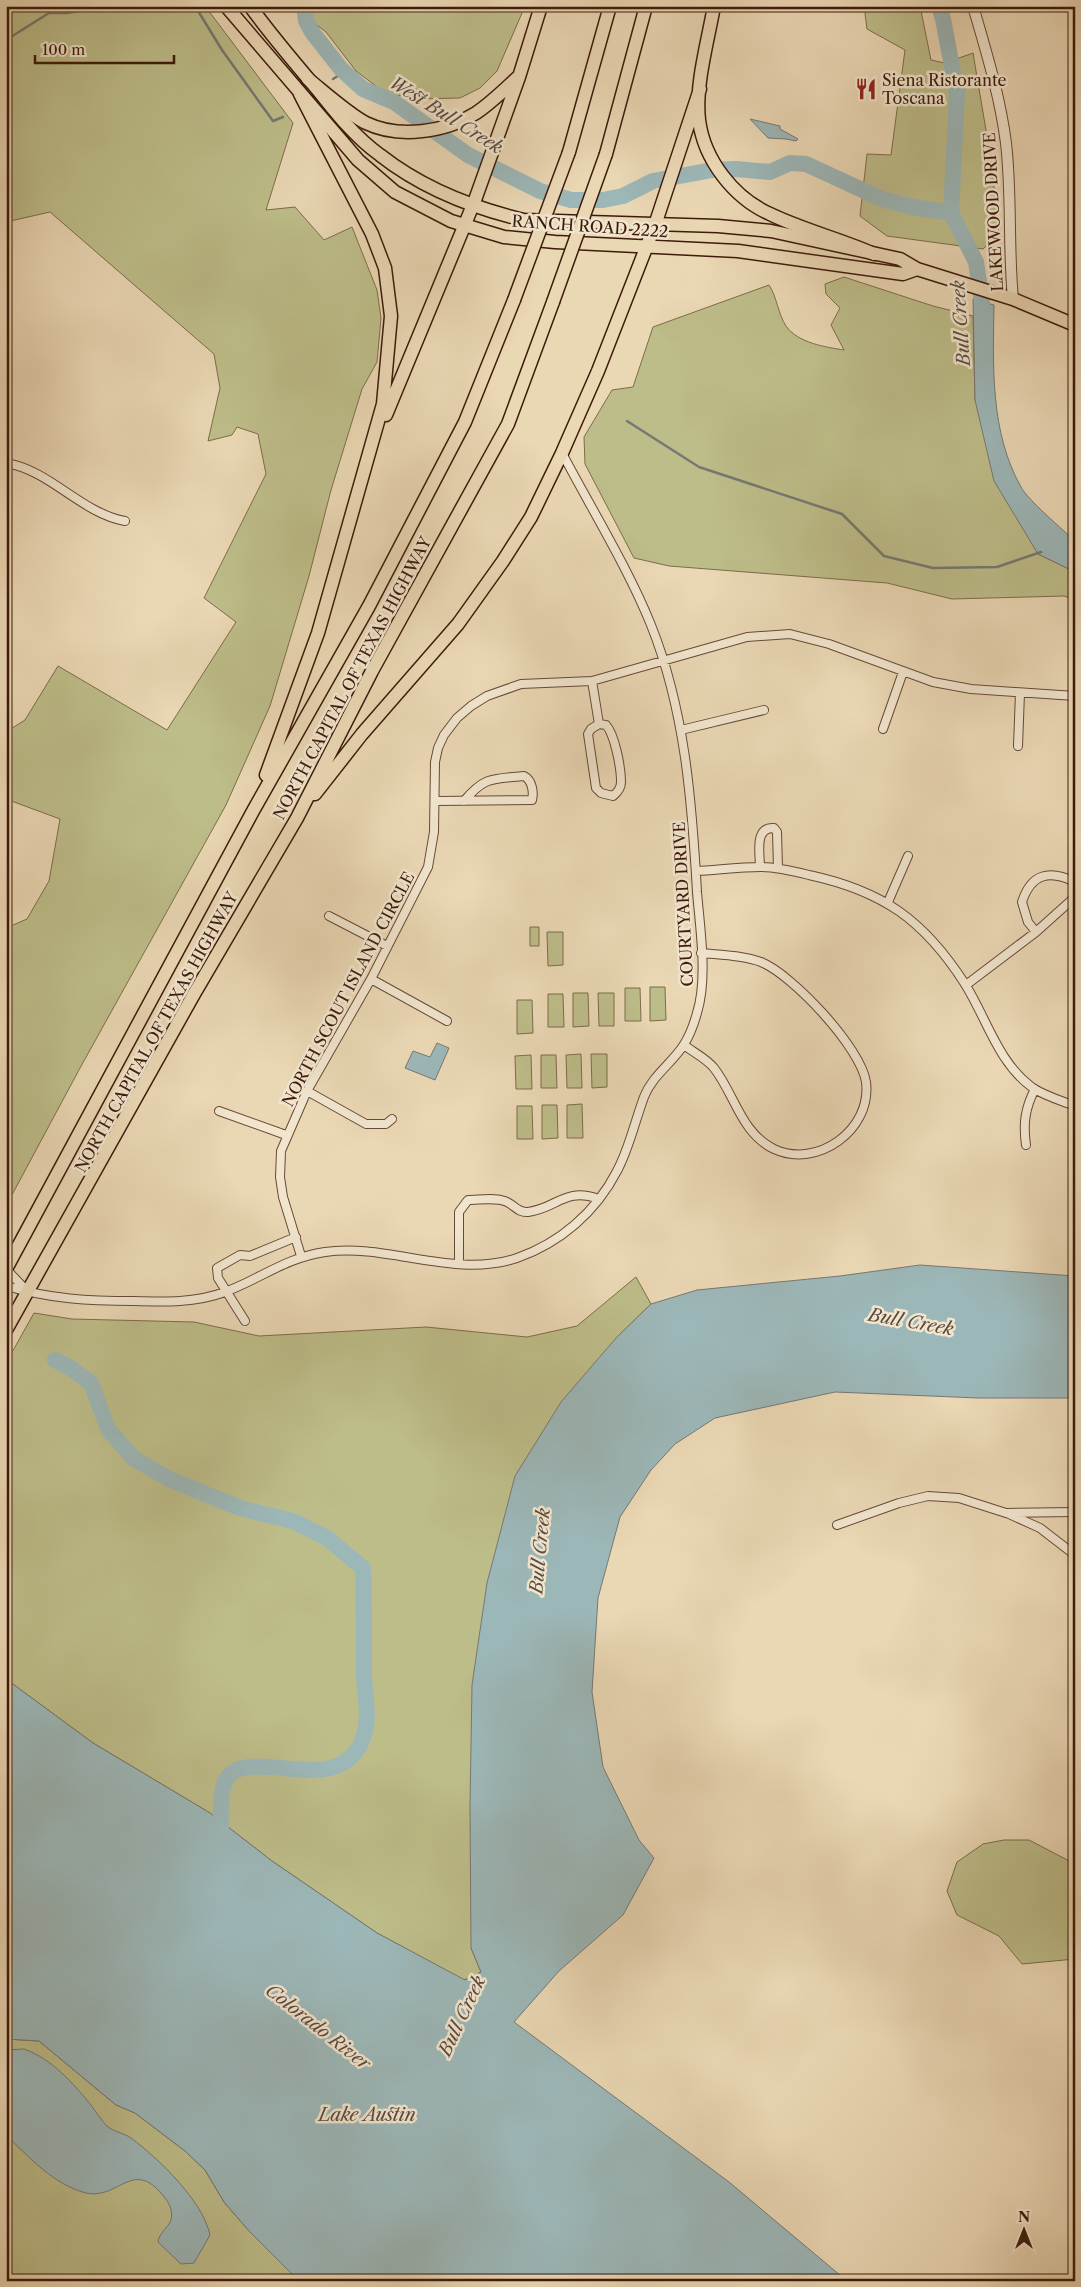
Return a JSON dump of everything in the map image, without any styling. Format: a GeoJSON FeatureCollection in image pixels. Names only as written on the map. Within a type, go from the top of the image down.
{"type":"FeatureCollection","features":[{"type":"Feature","properties":{"kind":"main road","name":"RANCH ROAD 2222"},"geometry":{"type":"LineString","coordinates":[[226,6],[358,160],[395,192],[464,226],[504,237],[555,242],[738,251],[902,274],[917,270]]}},
{"type":"Feature","properties":{"kind":"main road"},"geometry":{"type":"LineString","coordinates":[[250,6],[308,79],[365,123],[385,129],[402,132],[423,131],[460,121],[476,113],[519,77]]}},
{"type":"Feature","properties":{"kind":"main road"},"geometry":{"type":"LineString","coordinates":[[364,469],[474,202],[519,77],[541,6]]}},
{"type":"Feature","properties":{"kind":"main road","name":"NORTH CAPITAL OF TEXAS HIGHWAY"},"geometry":{"type":"LineString","coordinates":[[6,1269],[253,811],[369,606],[465,422],[514,300],[569,152],[610,6]]}},
{"type":"Feature","properties":{"kind":"main road","name":"NORTH CAPITAL OF TEXAS HIGHWAY"},"geometry":{"type":"LineString","coordinates":[[6,1330],[194,994],[297,818],[377,663],[508,424],[606,154],[646,6]]}},
{"type":"Feature","properties":{"kind":"main road"},"geometry":{"type":"LineString","coordinates":[[714,6],[700,89],[699,120],[713,161],[736,192],[753,205],[771,215],[874,254]]}},
{"type":"Feature","properties":{"kind":"main road","name":"RANCH ROAD 2222"},"geometry":{"type":"LineString","coordinates":[[308,79],[346,124],[380,155],[424,184],[524,220],[718,226],[771,231],[900,259],[917,270],[1012,299],[1075,325]]}},
{"type":"Feature","properties":{"kind":"main road"},"geometry":{"type":"LineString","coordinates":[[297,818],[362,734],[458,624],[503,561],[531,517],[562,453],[598,370],[655,224],[700,89]]}},
{"type":"Feature","properties":{"kind":"main road"},"geometry":{"type":"LineString","coordinates":[[253,811],[318,633],[383,404],[388,364],[391,316],[385,268],[372,234],[300,94]]}},
{"type":"Feature","properties":{"kind":"street","name":"LAKEWOOD DRIVE"},"geometry":{"type":"LineString","coordinates":[[973,6],[1000,106],[1006,144],[1010,188],[1008,234],[1012,299]]}},
{"type":"Feature","properties":{"kind":"street","name":"COURTYARD DRIVE"},"geometry":{"type":"LineString","coordinates":[[6,1286],[54,1298],[182,1302],[227,1291],[301,1256],[333,1251],[368,1252],[459,1264],[493,1263],[516,1258],[573,1228],[599,1199],[619,1169],[647,1089],[664,1066],[684,1045],[696,1016],[701,996],[701,953],[687,765],[681,730],[663,661],[651,626],[637,595],[562,453]]}},
{"type":"Feature","properties":{"kind":"street"},"geometry":{"type":"LineString","coordinates":[[6,463],[30,470],[108,518],[125,521]]}},
{"type":"Feature","properties":{"kind":"street","name":"NORTH SCOUT ISLAND CIRCLE"},"geometry":{"type":"LineString","coordinates":[[301,1256],[284,1198],[280,1177],[281,1151],[286,1135],[307,1090],[371,978],[428,867],[432,852],[435,762],[438,748],[444,735],[471,706],[487,696],[520,684],[592,680],[747,637],[790,634],[829,644],[933,682],[971,689],[1075,696]]}},
{"type":"Feature","properties":{"kind":"street"},"geometry":{"type":"LineString","coordinates":[[883,729],[902,672]]}},
{"type":"Feature","properties":{"kind":"street"},"geometry":{"type":"LineString","coordinates":[[592,680],[599,724]]}},
{"type":"Feature","properties":{"kind":"street"},"geometry":{"type":"LineString","coordinates":[[1018,746],[1020,693]]}},
{"type":"Feature","properties":{"kind":"street"},"geometry":{"type":"LineString","coordinates":[[681,730],[764,710]]}},
{"type":"Feature","properties":{"kind":"street"},"geometry":{"type":"LineString","coordinates":[[599,724],[606,725],[612,734],[621,782],[618,792],[613,796],[601,793],[596,788],[588,734],[591,728],[599,724]]}},
{"type":"Feature","properties":{"kind":"street"},"geometry":{"type":"LineString","coordinates":[[435,801],[464,801],[532,800],[533,795],[531,784],[528,778],[524,776],[487,780],[476,787],[464,801]]}},
{"type":"Feature","properties":{"kind":"street"},"geometry":{"type":"LineString","coordinates":[[760,867],[760,836],[768,828],[774,828],[777,832],[778,868]]}},
{"type":"Feature","properties":{"kind":"street"},"geometry":{"type":"LineString","coordinates":[[888,902],[908,856]]}},
{"type":"Feature","properties":{"kind":"street"},"geometry":{"type":"LineString","coordinates":[[696,871],[760,867],[778,868],[841,884],[888,902],[918,924],[966,985],[991,1037],[1023,1079],[1035,1089],[1075,1106]]}},
{"type":"Feature","properties":{"kind":"street"},"geometry":{"type":"LineString","coordinates":[[1036,932],[1028,922],[1022,902],[1030,884],[1037,878],[1046,875],[1075,882]]}},
{"type":"Feature","properties":{"kind":"street"},"geometry":{"type":"LineString","coordinates":[[966,985],[1036,932],[1075,898]]}},
{"type":"Feature","properties":{"kind":"street"},"geometry":{"type":"LineString","coordinates":[[330,916],[388,946]]}},
{"type":"Feature","properties":{"kind":"street"},"geometry":{"type":"LineString","coordinates":[[684,1045],[714,1067],[744,1121],[756,1136],[774,1148],[794,1155],[818,1152],[832,1146],[847,1135],[858,1120],[864,1106],[866,1082],[858,1062],[838,1033],[803,991],[786,976],[762,962],[740,956],[701,953]]}},
{"type":"Feature","properties":{"kind":"street"},"geometry":{"type":"LineString","coordinates":[[371,978],[448,1021]]}},
{"type":"Feature","properties":{"kind":"street"},"geometry":{"type":"LineString","coordinates":[[1026,1145],[1024,1126],[1026,1105],[1035,1089]]}},
{"type":"Feature","properties":{"kind":"street"},"geometry":{"type":"LineString","coordinates":[[307,1090],[366,1124],[386,1124],[392,1119]]}},
{"type":"Feature","properties":{"kind":"street"},"geometry":{"type":"LineString","coordinates":[[218,1111],[286,1135]]}},
{"type":"Feature","properties":{"kind":"street"},"geometry":{"type":"LineString","coordinates":[[459,1264],[459,1212],[468,1200],[506,1202],[522,1212],[530,1212],[571,1195],[585,1194],[599,1199]]}},
{"type":"Feature","properties":{"kind":"street"},"geometry":{"type":"LineString","coordinates":[[245,1321],[218,1278],[217,1268],[240,1255],[250,1256],[296,1238]]}},
{"type":"Feature","properties":{"kind":"street"},"geometry":{"type":"LineString","coordinates":[[6,1269],[28,1292]]}},
{"type":"Feature","properties":{"kind":"street"},"geometry":{"type":"LineString","coordinates":[[837,1525],[898,1503],[928,1496],[959,1498],[1006,1513],[1040,1528],[1075,1556]]}},
{"type":"Feature","properties":{"kind":"street"},"geometry":{"type":"LineString","coordinates":[[1006,1513],[1075,1512]]}},
{"type":"Feature","properties":{"kind":"green space"},"geometry":{"type":"Polygon","coordinates":[[[6,6],[205,6],[293,123],[266,210],[295,207],[324,240],[352,227],[377,290],[381,318],[377,362],[362,389],[331,490],[309,576],[270,706],[226,805],[6,1206],[6,928],[27,919],[49,881],[60,819],[6,799],[6,732],[25,720],[58,666],[167,730],[236,622],[204,598],[266,474],[258,434],[237,427],[232,435],[208,441],[220,388],[214,354],[50,212],[6,222],[6,6]]]}},
{"type":"Feature","properties":{"kind":"green space"},"geometry":{"type":"Polygon","coordinates":[[[292,6],[525,6],[497,71],[480,88],[460,98],[419,99],[385,93],[356,71],[326,32],[292,6]]]}},
{"type":"Feature","properties":{"kind":"green space"},"geometry":{"type":"Polygon","coordinates":[[[864,6],[920,6],[931,60],[945,63],[973,53],[991,160],[999,234],[983,249],[887,236],[860,216],[867,154],[891,155],[905,50],[867,29],[864,6]]]}},
{"type":"Feature","properties":{"kind":"green space"},"geometry":{"type":"Polygon","coordinates":[[[844,277],[933,306],[973,316],[975,400],[1038,554],[1075,572],[1075,600],[1064,596],[952,599],[887,583],[669,566],[634,558],[585,464],[584,437],[612,390],[633,387],[653,327],[769,285],[783,321],[791,332],[812,343],[844,350],[831,325],[840,308],[826,294],[825,284],[844,277]]]}},
{"type":"Feature","properties":{"kind":"green space"},"geometry":{"type":"Polygon","coordinates":[[[530,927],[539,927],[539,946],[530,946],[530,927]]]}},
{"type":"Feature","properties":{"kind":"green space"},"geometry":{"type":"Polygon","coordinates":[[[547,932],[563,932],[563,965],[548,966],[547,932]]]}},
{"type":"Feature","properties":{"kind":"green space"},"geometry":{"type":"Polygon","coordinates":[[[650,987],[665,987],[666,1020],[650,1021],[650,987]]]}},
{"type":"Feature","properties":{"kind":"green space"},"geometry":{"type":"Polygon","coordinates":[[[625,988],[640,988],[641,1021],[625,1021],[625,988]]]}},
{"type":"Feature","properties":{"kind":"green space"},"geometry":{"type":"Polygon","coordinates":[[[573,993],[588,993],[589,1026],[573,1027],[573,993]]]}},
{"type":"Feature","properties":{"kind":"green space"},"geometry":{"type":"Polygon","coordinates":[[[598,993],[614,993],[614,1026],[599,1026],[598,993]]]}},
{"type":"Feature","properties":{"kind":"green space"},"geometry":{"type":"Polygon","coordinates":[[[548,994],[563,994],[564,1027],[548,1027],[548,994]]]}},
{"type":"Feature","properties":{"kind":"green space"},"geometry":{"type":"Polygon","coordinates":[[[517,1000],[532,1000],[533,1033],[517,1034],[517,1000]]]}},
{"type":"Feature","properties":{"kind":"green space"},"geometry":{"type":"Polygon","coordinates":[[[581,1054],[582,1088],[567,1088],[566,1055],[581,1054]]]}},
{"type":"Feature","properties":{"kind":"green space"},"geometry":{"type":"Polygon","coordinates":[[[591,1054],[607,1054],[607,1087],[592,1088],[591,1054]]]}},
{"type":"Feature","properties":{"kind":"green space"},"geometry":{"type":"Polygon","coordinates":[[[531,1055],[532,1089],[516,1089],[515,1056],[531,1055]]]}},
{"type":"Feature","properties":{"kind":"green space"},"geometry":{"type":"Polygon","coordinates":[[[541,1055],[556,1055],[557,1088],[541,1088],[541,1055]]]}},
{"type":"Feature","properties":{"kind":"green space"},"geometry":{"type":"Polygon","coordinates":[[[582,1104],[583,1138],[567,1138],[567,1105],[582,1104]]]}},
{"type":"Feature","properties":{"kind":"green space"},"geometry":{"type":"Polygon","coordinates":[[[542,1105],[557,1105],[558,1138],[542,1139],[542,1105]]]}},
{"type":"Feature","properties":{"kind":"green space"},"geometry":{"type":"Polygon","coordinates":[[[517,1106],[532,1106],[533,1139],[517,1139],[517,1106]]]}},
{"type":"Feature","properties":{"kind":"green space"},"geometry":{"type":"Polygon","coordinates":[[[636,1277],[651,1304],[616,1338],[471,1948],[481,1972],[464,1980],[377,1933],[272,1861],[210,1813],[93,1743],[6,1679],[6,1363],[34,1313],[72,1319],[194,1322],[259,1336],[426,1327],[527,1337],[577,1326],[636,1277]]]}},
{"type":"Feature","properties":{"kind":"green space"},"geometry":{"type":"Polygon","coordinates":[[[1004,1840],[1029,1840],[1075,1864],[1075,1959],[1022,1964],[999,1936],[957,1915],[947,1891],[957,1862],[983,1844],[1004,1840]]]}},
{"type":"Feature","properties":{"kind":"green space"},"geometry":{"type":"Polygon","coordinates":[[[6,2039],[39,2041],[116,2105],[135,2113],[185,2151],[205,2170],[224,2202],[249,2231],[299,2281],[6,2281],[6,2039]]]}},
{"type":"Feature","properties":{"kind":"water"},"geometry":{"type":"Polygon","coordinates":[[[750,119],[780,126],[780,129],[798,139],[796,141],[768,138],[750,119]]]}},
{"type":"Feature","properties":{"kind":"water"},"geometry":{"type":"Polygon","coordinates":[[[973,299],[994,305],[993,351],[996,398],[1004,444],[1011,466],[1025,493],[1075,541],[1075,572],[1038,554],[994,481],[975,400],[973,299]]]}},
{"type":"Feature","properties":{"kind":"water"},"geometry":{"type":"Polygon","coordinates":[[[437,1043],[449,1048],[435,1080],[405,1068],[413,1051],[430,1057],[437,1043]]]}},
{"type":"Feature","properties":{"kind":"water","name":"Lake Austin"},"geometry":{"type":"Polygon","coordinates":[[[920,1265],[1075,1276],[1075,1398],[978,1398],[835,1392],[715,1418],[675,1444],[651,1470],[620,1517],[598,1598],[592,1692],[603,1767],[639,1840],[654,1858],[623,1915],[559,1971],[514,2022],[729,2182],[847,2281],[299,2281],[249,2231],[224,2202],[205,2170],[185,2151],[135,2113],[116,2105],[39,2041],[6,2039],[6,1679],[93,1743],[210,1813],[272,1861],[377,1933],[465,1980],[481,1972],[471,1948],[470,1806],[472,1685],[487,1583],[515,1476],[561,1402],[616,1338],[651,1304],[697,1290],[840,1276],[920,1265]]]}},
{"type":"Feature","properties":{"kind":"water"},"geometry":{"type":"Polygon","coordinates":[[[24,2049],[44,2059],[61,2072],[84,2096],[107,2126],[128,2136],[154,2157],[178,2181],[198,2208],[206,2222],[210,2235],[194,2263],[181,2264],[158,2242],[160,2236],[170,2223],[172,2214],[167,2200],[154,2186],[144,2180],[135,2180],[98,2194],[74,2189],[53,2177],[6,2135],[6,2050],[24,2049]]]}},
{"type":"Feature","properties":{"kind":"waterway"},"geometry":{"type":"LineString","coordinates":[[6,40],[49,13],[67,13],[111,6]]}},
{"type":"Feature","properties":{"kind":"waterway"},"geometry":{"type":"LineString","coordinates":[[195,6],[222,50],[273,121],[283,117]]}},
{"type":"Feature","properties":{"kind":"waterway","name":"West Bull Creek"},"geometry":{"type":"LineString","coordinates":[[304,6],[306,21],[312,32],[341,69],[363,89],[394,102],[468,155],[540,191],[571,200],[603,200],[623,196],[653,181],[712,170],[736,169],[770,172],[790,163],[806,164],[882,199],[913,207],[951,213]]}},
{"type":"Feature","properties":{"kind":"waterway","name":"Bull Creek"},"geometry":{"type":"LineString","coordinates":[[939,6],[957,93],[951,213],[976,262],[983,323]]}},
{"type":"Feature","properties":{"kind":"waterway"},"geometry":{"type":"LineString","coordinates":[[333,79],[344,72]]}},
{"type":"Feature","properties":{"kind":"waterway"},"geometry":{"type":"LineString","coordinates":[[627,421],[699,467],[842,514],[884,556],[933,568],[997,567],[1041,552]]}},
{"type":"Feature","properties":{"kind":"waterway"},"geometry":{"type":"LineString","coordinates":[[55,1360],[69,1367],[91,1383],[108,1429],[133,1458],[169,1479],[240,1508],[293,1521],[327,1538],[363,1568],[364,1671],[367,1716],[361,1743],[348,1760],[331,1768],[311,1770],[250,1767],[235,1771],[225,1782],[223,1789],[221,1843]]}},
{"type":"Feature","properties":{"kind":"place","name":"Siena Ristorante Toscana"},"geometry":{"type":"Point","coordinates":[866,89]}},
{"type":"Feature","properties":{"kind":"water label","name":"Colorado River"},"geometry":{"type":"Point","coordinates":[318,2027]}}]}
